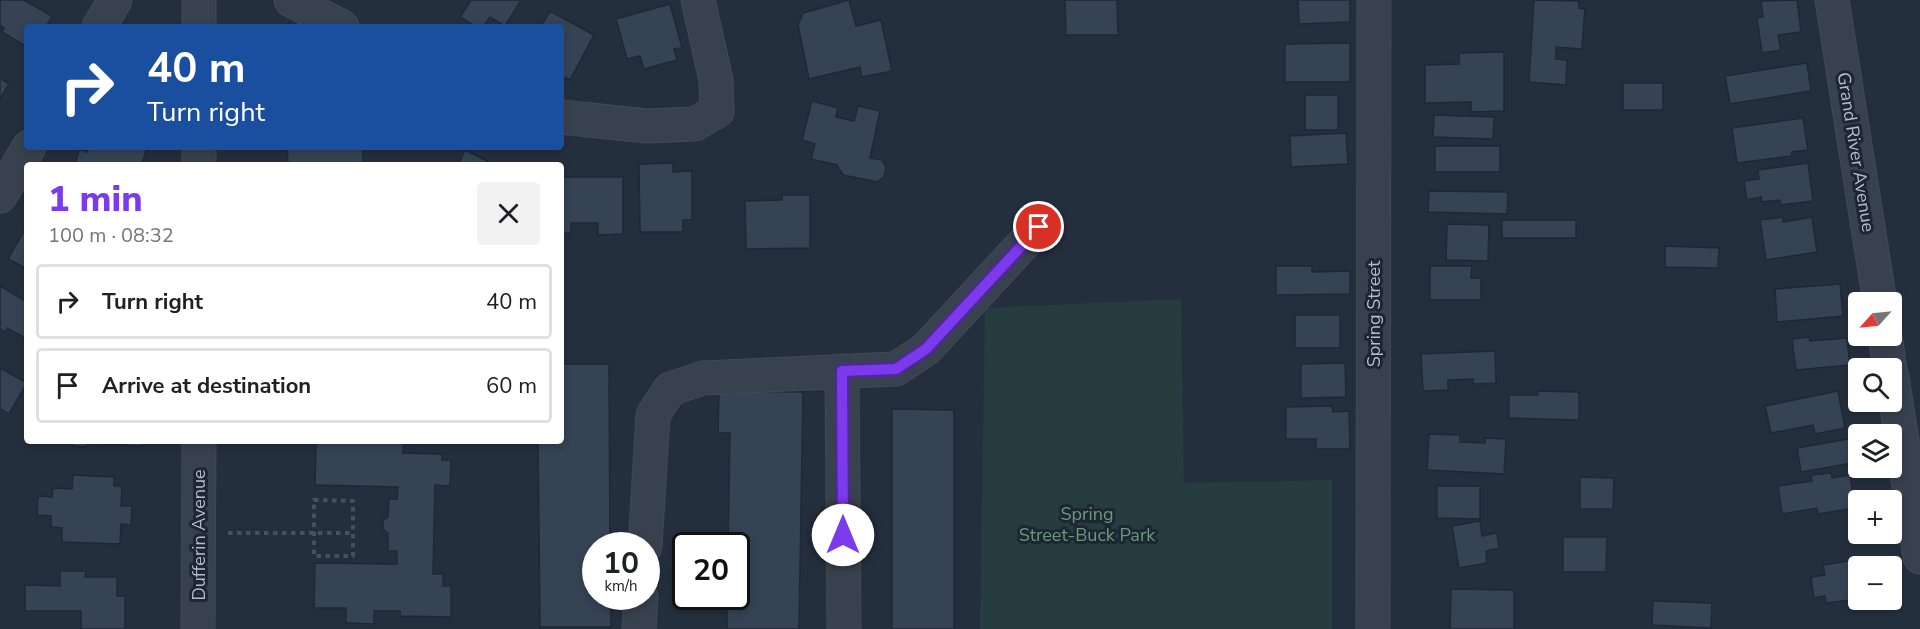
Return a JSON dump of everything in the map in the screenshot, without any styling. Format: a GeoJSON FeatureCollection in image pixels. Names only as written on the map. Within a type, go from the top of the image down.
{"type":"FeatureCollection","features":[{"type":"Feature","properties":{"kind":"street"},"geometry":{"type":"LineString","coordinates":[[101,24],[115,0]]}},
{"type":"Feature","properties":{"kind":"street"},"geometry":{"type":"LineString","coordinates":[[199,0],[199,24]]}},
{"type":"Feature","properties":{"kind":"street"},"geometry":{"type":"LineString","coordinates":[[291,0],[336,24]]}},
{"type":"Feature","properties":{"kind":"street"},"geometry":{"type":"LineString","coordinates":[[564,117],[647,126],[695,124],[717,111],[716,80],[698,0]]}},
{"type":"Feature","properties":{"kind":"street","name":"Spring Street"},"geometry":{"type":"LineString","coordinates":[[1373,629],[1374,0]]}},
{"type":"Feature","properties":{"kind":"street","name":"Grand River Avenue"},"geometry":{"type":"LineString","coordinates":[[1832,0],[1878,292]]}},
{"type":"Feature","properties":{"kind":"street"},"geometry":{"type":"LineString","coordinates":[[0,196],[27,150]]}},
{"type":"Feature","properties":{"kind":"street"},"geometry":{"type":"LineString","coordinates":[[646,532],[653,415],[670,389],[703,378],[896,369],[926,349],[1039,227]]}},
{"type":"Feature","properties":{"kind":"street"},"geometry":{"type":"LineString","coordinates":[[842,371],[844,629]]}},
{"type":"Feature","properties":{"kind":"street"},"geometry":{"type":"LineString","coordinates":[[1897,412],[1920,557]]}},
{"type":"Feature","properties":{"kind":"street","name":"Dufferin Avenue"},"geometry":{"type":"LineString","coordinates":[[198,629],[199,444]]}},
{"type":"Feature","properties":{"kind":"street"},"geometry":{"type":"LineString","coordinates":[[639,629],[641,610]]}},
{"type":"Feature","properties":{"kind":"path"},"geometry":{"type":"LineString","coordinates":[[314,501],[353,501],[353,533],[353,556],[314,556],[314,501]]}},
{"type":"Feature","properties":{"kind":"path"},"geometry":{"type":"LineString","coordinates":[[199,533],[353,533]]}},
{"type":"Feature","properties":{"kind":"green space","name":"Spring Street-Buck Park"},"geometry":{"type":"Polygon","coordinates":[[[1181,299],[1184,483],[1332,480],[1332,629],[980,629],[985,308],[1181,299]]]}},
{"type":"Feature","properties":{"kind":"building"},"geometry":{"type":"Polygon","coordinates":[[[0,0],[24,0],[52,16],[48,24],[24,24],[24,45],[2,32],[4,28],[0,26],[0,0]]]}},
{"type":"Feature","properties":{"kind":"building"},"geometry":{"type":"Polygon","coordinates":[[[471,0],[521,0],[506,24],[502,24],[490,17],[485,24],[471,24],[460,17],[471,0]]]}},
{"type":"Feature","properties":{"kind":"building"},"geometry":{"type":"Polygon","coordinates":[[[849,0],[856,26],[881,20],[892,71],[862,77],[860,67],[809,79],[798,25],[803,13],[849,0]]]}},
{"type":"Feature","properties":{"kind":"building"},"geometry":{"type":"Polygon","coordinates":[[[1065,0],[1117,0],[1118,35],[1066,35],[1065,0]]]}},
{"type":"Feature","properties":{"kind":"building"},"geometry":{"type":"Polygon","coordinates":[[[1298,0],[1350,0],[1350,22],[1299,24],[1298,0]]]}},
{"type":"Feature","properties":{"kind":"building"},"geometry":{"type":"Polygon","coordinates":[[[1534,0],[1579,1],[1579,8],[1585,9],[1582,49],[1556,47],[1556,59],[1567,60],[1566,85],[1529,82],[1534,0]]]}},
{"type":"Feature","properties":{"kind":"building"},"geometry":{"type":"Polygon","coordinates":[[[1797,0],[1801,32],[1778,35],[1781,50],[1762,53],[1757,18],[1763,17],[1761,1],[1797,0]]]}},
{"type":"Feature","properties":{"kind":"building"},"geometry":{"type":"Polygon","coordinates":[[[670,4],[682,48],[674,49],[677,60],[644,69],[640,56],[627,59],[616,19],[670,4]]]}},
{"type":"Feature","properties":{"kind":"building"},"geometry":{"type":"Polygon","coordinates":[[[550,11],[594,35],[570,80],[564,77],[564,24],[543,24],[550,11]]]}},
{"type":"Feature","properties":{"kind":"building"},"geometry":{"type":"Polygon","coordinates":[[[1350,43],[1350,82],[1285,82],[1285,44],[1350,43]]]}},
{"type":"Feature","properties":{"kind":"building"},"geometry":{"type":"Polygon","coordinates":[[[1504,52],[1504,111],[1471,112],[1471,102],[1425,103],[1425,65],[1459,64],[1459,53],[1504,52]]]}},
{"type":"Feature","properties":{"kind":"building"},"geometry":{"type":"Polygon","coordinates":[[[1807,63],[1811,91],[1730,104],[1725,76],[1807,63]]]}},
{"type":"Feature","properties":{"kind":"building"},"geometry":{"type":"Polygon","coordinates":[[[0,78],[9,84],[0,99],[0,78]]]}},
{"type":"Feature","properties":{"kind":"building"},"geometry":{"type":"Polygon","coordinates":[[[1623,83],[1663,83],[1663,110],[1623,110],[1623,83]]]}},
{"type":"Feature","properties":{"kind":"building"},"geometry":{"type":"Polygon","coordinates":[[[1305,95],[1338,95],[1338,130],[1305,130],[1305,95]]]}},
{"type":"Feature","properties":{"kind":"building"},"geometry":{"type":"Polygon","coordinates":[[[812,101],[838,108],[836,117],[854,121],[858,106],[880,111],[870,158],[882,160],[886,167],[884,177],[877,182],[843,175],[837,165],[811,159],[815,144],[802,140],[812,101]]]}},
{"type":"Feature","properties":{"kind":"building"},"geometry":{"type":"Polygon","coordinates":[[[1434,115],[1494,117],[1493,139],[1433,137],[1434,115]]]}},
{"type":"Feature","properties":{"kind":"building"},"geometry":{"type":"Polygon","coordinates":[[[1803,118],[1808,150],[1792,152],[1792,156],[1737,163],[1732,128],[1803,118]]]}},
{"type":"Feature","properties":{"kind":"building"},"geometry":{"type":"Polygon","coordinates":[[[1346,133],[1348,164],[1291,167],[1290,136],[1346,133]]]}},
{"type":"Feature","properties":{"kind":"building"},"geometry":{"type":"Polygon","coordinates":[[[1435,146],[1500,146],[1500,172],[1435,172],[1435,146]]]}},
{"type":"Feature","properties":{"kind":"building"},"geometry":{"type":"Polygon","coordinates":[[[79,150],[87,152],[88,150],[146,150],[143,162],[76,162],[79,150]]]}},
{"type":"Feature","properties":{"kind":"building"},"geometry":{"type":"Polygon","coordinates":[[[287,150],[363,150],[363,162],[288,162],[287,150]]]}},
{"type":"Feature","properties":{"kind":"building"},"geometry":{"type":"Polygon","coordinates":[[[465,150],[489,162],[459,162],[465,150]]]}},
{"type":"Feature","properties":{"kind":"building"},"geometry":{"type":"Polygon","coordinates":[[[673,163],[673,172],[692,171],[692,220],[683,220],[683,232],[640,232],[639,164],[673,163]]]}},
{"type":"Feature","properties":{"kind":"building"},"geometry":{"type":"Polygon","coordinates":[[[1808,163],[1813,201],[1781,205],[1780,200],[1762,202],[1761,197],[1747,200],[1744,181],[1759,179],[1758,170],[1808,163]]]}},
{"type":"Feature","properties":{"kind":"building"},"geometry":{"type":"Polygon","coordinates":[[[564,177],[623,177],[623,234],[598,235],[598,223],[571,223],[571,233],[564,233],[564,177]]]}},
{"type":"Feature","properties":{"kind":"building"},"geometry":{"type":"Polygon","coordinates":[[[1429,191],[1508,192],[1507,214],[1428,212],[1429,191]]]}},
{"type":"Feature","properties":{"kind":"building"},"geometry":{"type":"Polygon","coordinates":[[[782,195],[810,195],[810,248],[746,249],[745,201],[782,200],[782,195]]]}},
{"type":"Feature","properties":{"kind":"building"},"geometry":{"type":"Polygon","coordinates":[[[1783,217],[1783,222],[1812,217],[1817,252],[1766,260],[1760,220],[1783,217]]]}},
{"type":"Feature","properties":{"kind":"building"},"geometry":{"type":"Polygon","coordinates":[[[1502,220],[1576,220],[1576,238],[1502,238],[1502,220]]]}},
{"type":"Feature","properties":{"kind":"building"},"geometry":{"type":"Polygon","coordinates":[[[1447,224],[1489,225],[1488,261],[1446,260],[1447,224]]]}},
{"type":"Feature","properties":{"kind":"building"},"geometry":{"type":"Polygon","coordinates":[[[24,231],[24,267],[8,259],[24,231]]]}},
{"type":"Feature","properties":{"kind":"building"},"geometry":{"type":"Polygon","coordinates":[[[1665,246],[1719,248],[1718,268],[1665,267],[1665,246]]]}},
{"type":"Feature","properties":{"kind":"building"},"geometry":{"type":"Polygon","coordinates":[[[1276,266],[1312,266],[1312,272],[1350,271],[1350,294],[1276,295],[1276,266]]]}},
{"type":"Feature","properties":{"kind":"building"},"geometry":{"type":"Polygon","coordinates":[[[1430,266],[1472,266],[1471,278],[1481,278],[1481,300],[1430,300],[1430,266]]]}},
{"type":"Feature","properties":{"kind":"building"},"geometry":{"type":"Polygon","coordinates":[[[1840,284],[1843,316],[1777,322],[1775,289],[1840,284]]]}},
{"type":"Feature","properties":{"kind":"building"},"geometry":{"type":"Polygon","coordinates":[[[0,286],[24,300],[24,337],[7,328],[5,332],[0,329],[0,286]]]}},
{"type":"Feature","properties":{"kind":"building"},"geometry":{"type":"Polygon","coordinates":[[[1295,315],[1340,315],[1340,348],[1295,348],[1295,315]]]}},
{"type":"Feature","properties":{"kind":"building"},"geometry":{"type":"Polygon","coordinates":[[[1809,337],[1810,341],[1847,338],[1848,365],[1796,370],[1792,339],[1809,337]]]}},
{"type":"Feature","properties":{"kind":"building"},"geometry":{"type":"Polygon","coordinates":[[[1495,351],[1496,383],[1473,384],[1473,379],[1448,380],[1448,390],[1423,391],[1421,354],[1495,351]]]}},
{"type":"Feature","properties":{"kind":"building"},"geometry":{"type":"Polygon","coordinates":[[[1345,363],[1346,397],[1301,398],[1301,364],[1345,363]]]}},
{"type":"Feature","properties":{"kind":"building"},"geometry":{"type":"Polygon","coordinates":[[[564,364],[609,364],[610,532],[582,532],[582,610],[611,610],[611,627],[540,627],[538,444],[564,444],[564,364]]]}},
{"type":"Feature","properties":{"kind":"building"},"geometry":{"type":"Polygon","coordinates":[[[0,368],[24,381],[24,388],[9,414],[0,409],[0,368]]]}},
{"type":"Feature","properties":{"kind":"building"},"geometry":{"type":"Polygon","coordinates":[[[719,391],[803,392],[799,629],[727,629],[727,610],[750,610],[750,532],[728,532],[730,433],[718,433],[719,391]]]}},
{"type":"Feature","properties":{"kind":"building"},"geometry":{"type":"Polygon","coordinates":[[[1538,391],[1579,392],[1579,420],[1509,418],[1509,395],[1538,395],[1538,391]]]}},
{"type":"Feature","properties":{"kind":"building"},"geometry":{"type":"Polygon","coordinates":[[[1838,391],[1845,428],[1815,434],[1813,425],[1771,433],[1765,406],[1838,391]]]}},
{"type":"Feature","properties":{"kind":"building"},"geometry":{"type":"Polygon","coordinates":[[[1332,406],[1333,412],[1349,411],[1350,449],[1316,449],[1316,439],[1286,439],[1286,407],[1332,406]]]}},
{"type":"Feature","properties":{"kind":"building"},"geometry":{"type":"Polygon","coordinates":[[[892,409],[954,410],[954,629],[892,629],[892,409]]]}},
{"type":"Feature","properties":{"kind":"building"},"geometry":{"type":"Polygon","coordinates":[[[1429,434],[1460,435],[1460,442],[1485,443],[1485,438],[1506,439],[1504,474],[1427,470],[1429,434]]]}},
{"type":"Feature","properties":{"kind":"building"},"geometry":{"type":"Polygon","coordinates":[[[1848,439],[1848,464],[1801,472],[1797,448],[1848,439]]]}},
{"type":"Feature","properties":{"kind":"building"},"geometry":{"type":"Polygon","coordinates":[[[73,444],[86,444],[86,447],[73,446],[73,444]]]}},
{"type":"Feature","properties":{"kind":"building"},"geometry":{"type":"Polygon","coordinates":[[[105,444],[142,444],[142,446],[105,444]]]}},
{"type":"Feature","properties":{"kind":"building"},"geometry":{"type":"Polygon","coordinates":[[[316,444],[404,444],[403,453],[442,454],[442,460],[451,460],[450,486],[435,485],[433,574],[443,574],[443,586],[451,586],[451,617],[400,616],[400,611],[374,611],[374,624],[346,623],[346,608],[314,608],[315,563],[397,564],[397,551],[388,551],[388,533],[383,529],[383,520],[388,517],[389,499],[397,499],[398,487],[315,485],[316,444]]]}},
{"type":"Feature","properties":{"kind":"building"},"geometry":{"type":"Polygon","coordinates":[[[1831,473],[1832,478],[1848,475],[1852,490],[1848,490],[1848,509],[1818,514],[1817,508],[1782,514],[1778,486],[1812,481],[1811,475],[1831,473]]]}},
{"type":"Feature","properties":{"kind":"building"},"geometry":{"type":"Polygon","coordinates":[[[73,475],[114,477],[114,486],[122,486],[121,506],[132,506],[131,525],[121,524],[120,544],[62,542],[62,528],[51,527],[51,516],[37,515],[38,496],[52,497],[53,488],[72,489],[73,475]]]}},
{"type":"Feature","properties":{"kind":"building"},"geometry":{"type":"Polygon","coordinates":[[[1580,477],[1614,478],[1613,509],[1580,509],[1580,477]]]}},
{"type":"Feature","properties":{"kind":"building"},"geometry":{"type":"Polygon","coordinates":[[[1437,486],[1480,486],[1480,519],[1437,518],[1437,486]]]}},
{"type":"Feature","properties":{"kind":"building"},"geometry":{"type":"Polygon","coordinates":[[[1480,521],[1482,536],[1497,533],[1499,548],[1486,551],[1487,563],[1459,568],[1452,526],[1480,521]]]}},
{"type":"Feature","properties":{"kind":"building"},"geometry":{"type":"Polygon","coordinates":[[[1563,537],[1607,537],[1606,572],[1563,572],[1563,537]]]}},
{"type":"Feature","properties":{"kind":"building"},"geometry":{"type":"Polygon","coordinates":[[[1848,561],[1848,600],[1826,603],[1825,596],[1814,598],[1811,577],[1825,575],[1823,565],[1848,561]]]}},
{"type":"Feature","properties":{"kind":"building"},"geometry":{"type":"Polygon","coordinates":[[[60,571],[86,571],[85,577],[117,577],[117,596],[125,596],[125,629],[81,629],[81,611],[25,611],[25,585],[60,586],[60,571]]]}},
{"type":"Feature","properties":{"kind":"building"},"geometry":{"type":"Polygon","coordinates":[[[1451,589],[1514,590],[1514,629],[1450,629],[1451,589]]]}},
{"type":"Feature","properties":{"kind":"building"},"geometry":{"type":"Polygon","coordinates":[[[1653,601],[1712,603],[1711,628],[1652,625],[1653,601]]]}},
{"type":"Feature","properties":{"kind":"route"},"geometry":{"type":"LineString","coordinates":[[843,535],[842,371],[896,369],[926,349],[1039,227]]}}]}
